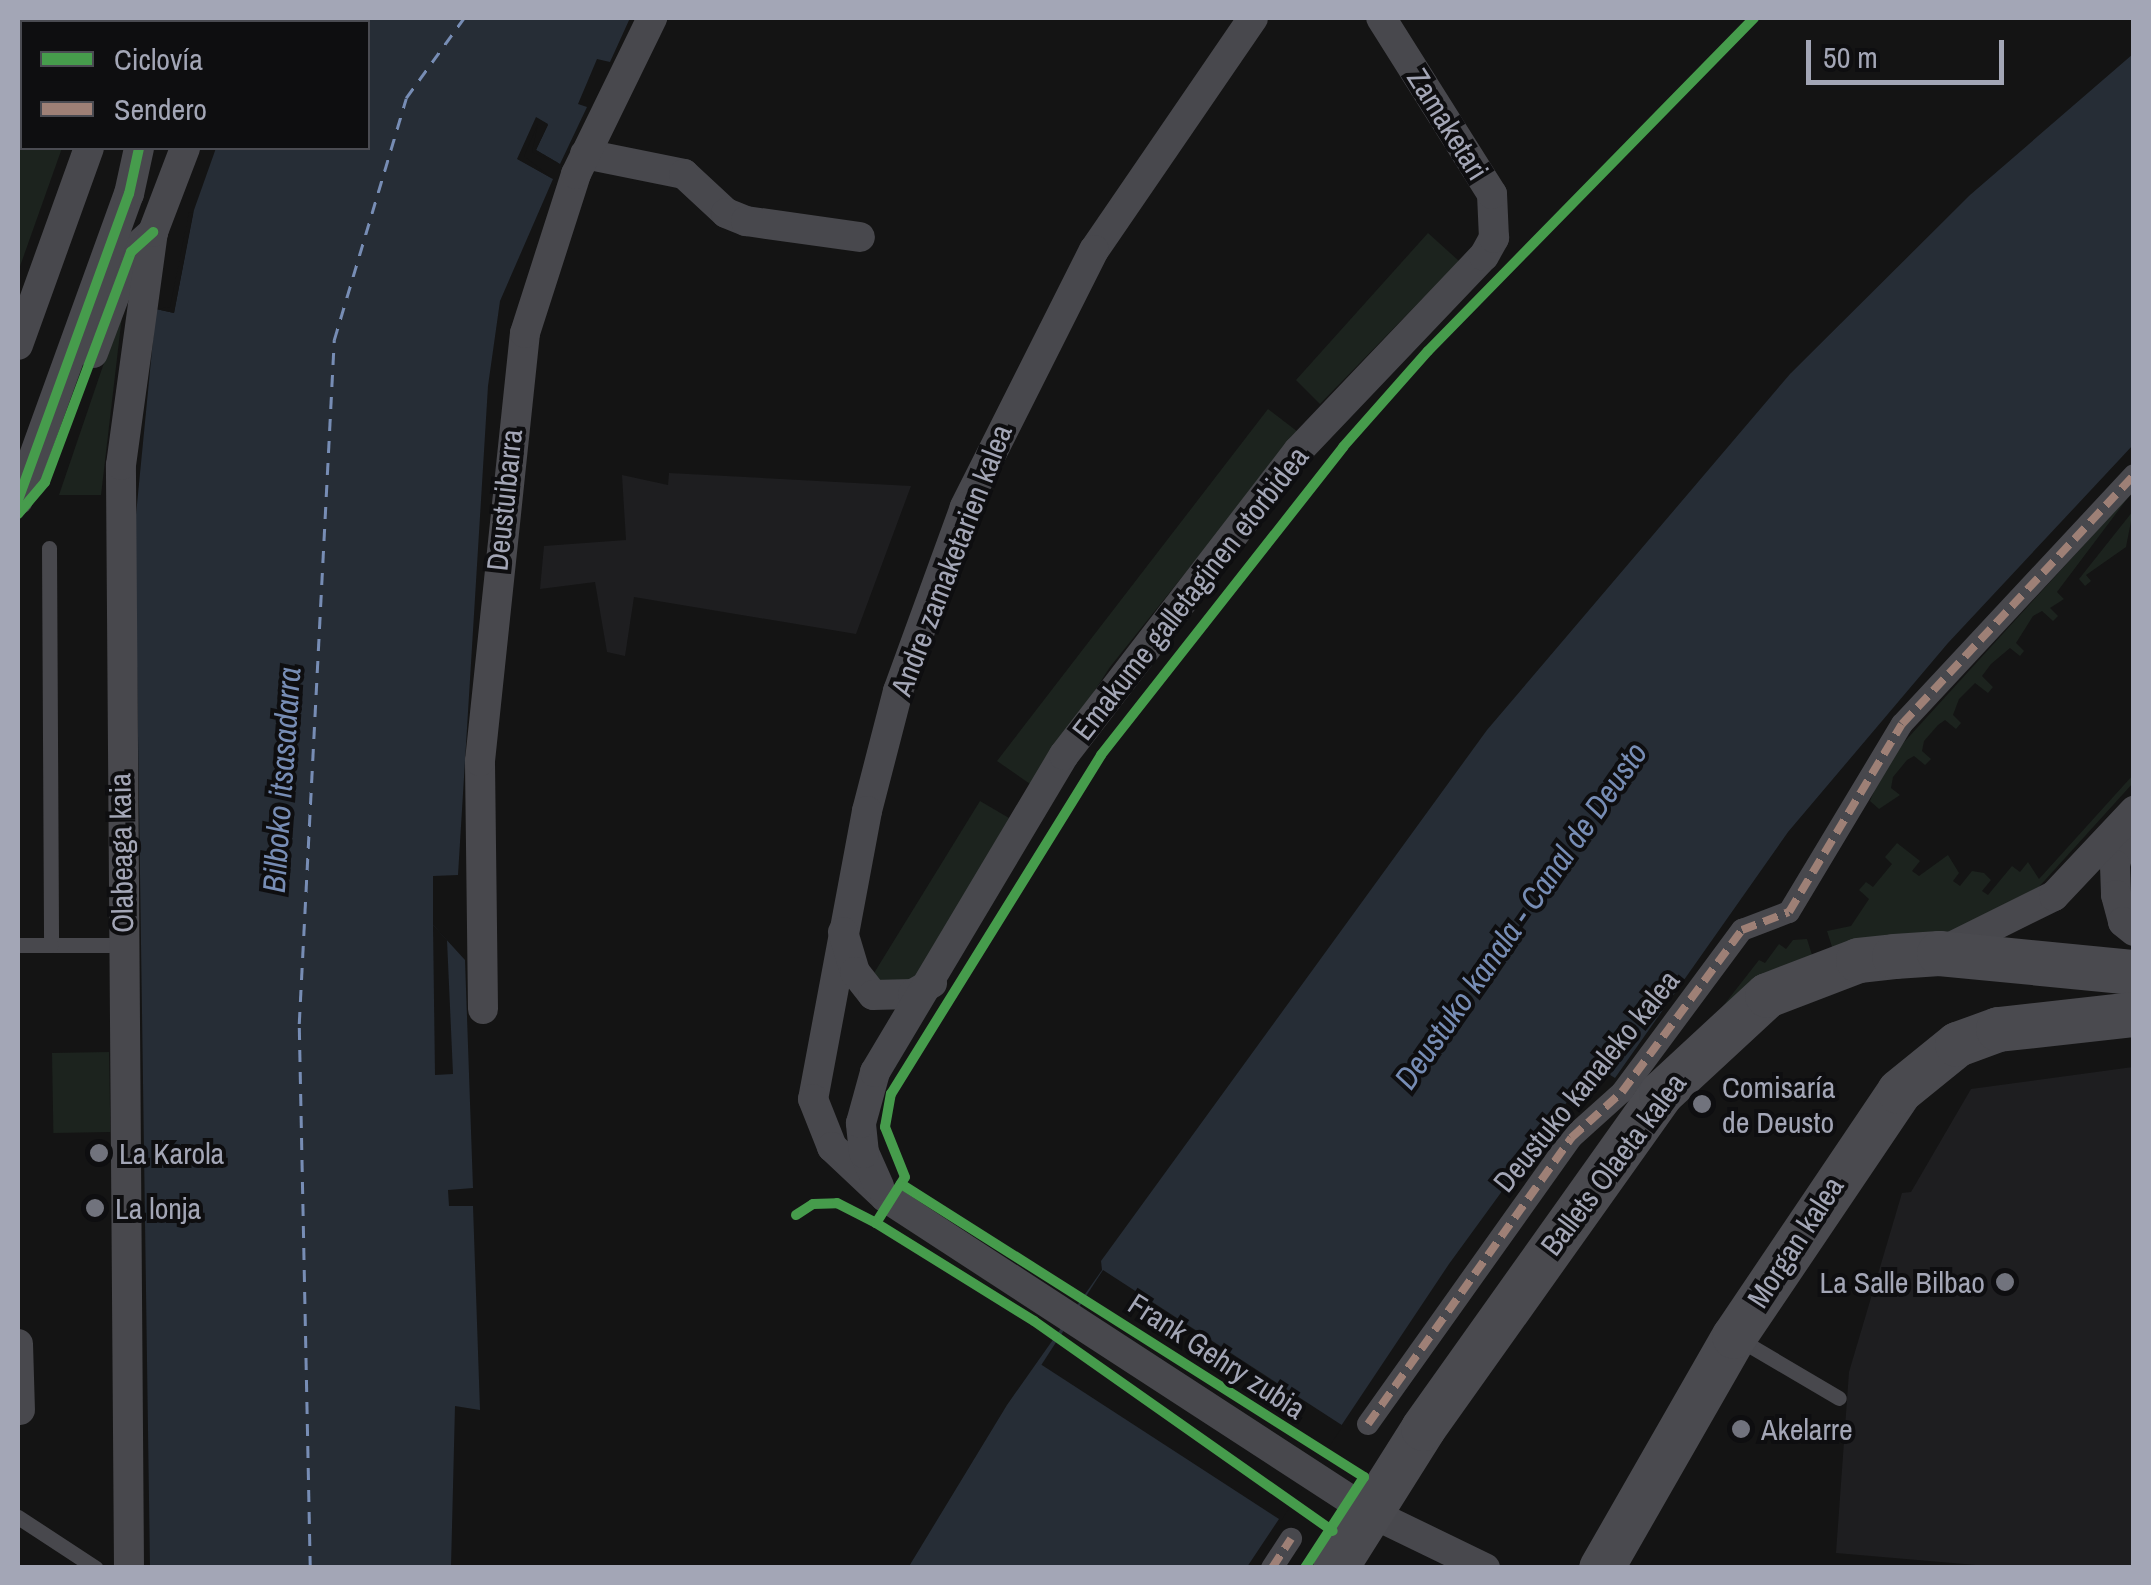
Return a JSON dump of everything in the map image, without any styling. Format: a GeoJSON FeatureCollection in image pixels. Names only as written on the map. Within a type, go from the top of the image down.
{"type":"FeatureCollection","features":[{"type":"Feature","properties":{"kind":"main road","name":"Ballets Olaeta kalea"},"geometry":{"type":"LineString","coordinates":[[1335,1568],[1369,1512],[1600,1176],[1698,1052],[1767,995],[1806,976],[1858,960],[1939,953],[2134,972]]}},
{"type":"Feature","properties":{"kind":"main road","name":"Morgan kalea"},"geometry":{"type":"LineString","coordinates":[[1602,1568],[1734,1336],[1844,1165],[1919,1071],[1957,1044],[1998,1029],[2134,1014]]}},
{"type":"Feature","properties":{"kind":"street","name":"Deustuibarra"},"geometry":{"type":"LineString","coordinates":[[483,1009],[480,761],[512,420],[542,264],[585,154],[652,18]]}},
{"type":"Feature","properties":{"kind":"street","name":"Andre zamaketarien kalea"},"geometry":{"type":"LineString","coordinates":[[885,1197],[832,1147],[812,1099],[841,924],[898,690],[973,491],[1094,250],[1253,18]]}},
{"type":"Feature","properties":{"kind":"street","name":"Zamaketari"},"geometry":{"type":"LineString","coordinates":[[1381,18],[1492,194],[1494,238]]}},
{"type":"Feature","properties":{"kind":"street"},"geometry":{"type":"LineString","coordinates":[[18,345],[88,150]]}},
{"type":"Feature","properties":{"kind":"street"},"geometry":{"type":"LineString","coordinates":[[18,500],[129,194],[138,150]]}},
{"type":"Feature","properties":{"kind":"street","name":"Olabeaga kaia"},"geometry":{"type":"LineString","coordinates":[[129,1568],[121,466],[153,232],[184,150]]}},
{"type":"Feature","properties":{"kind":"street"},"geometry":{"type":"LineString","coordinates":[[585,154],[684,174],[726,212],[746,221],[860,237]]}},
{"type":"Feature","properties":{"kind":"street"},"geometry":{"type":"LineString","coordinates":[[18,514],[45,482],[131,252],[153,232]]}},
{"type":"Feature","properties":{"kind":"street","name":"Emakume galletaginen etorbidea"},"geometry":{"type":"LineString","coordinates":[[885,1197],[864,1153],[867,1096],[1064,755],[1147,639],[1298,451],[1484,256],[1494,238]]}},
{"type":"Feature","properties":{"kind":"street","name":"Deustuko kanaleko kalea"},"geometry":{"type":"LineString","coordinates":[[1368,1424],[1571,1138],[1622,1092],[1742,930],[1789,912],[1902,724],[2134,476]]}},
{"type":"Feature","properties":{"kind":"street"},"geometry":{"type":"LineString","coordinates":[[2131,814],[2115,864],[2116,895],[2123,922],[2134,932]]}},
{"type":"Feature","properties":{"kind":"street"},"geometry":{"type":"LineString","coordinates":[[1939,953],[2054,896],[2131,814]]}},
{"type":"Feature","properties":{"kind":"street"},"geometry":{"type":"LineString","coordinates":[[841,924],[855,972],[873,996],[912,994],[932,983]]}},
{"type":"Feature","properties":{"kind":"street","name":"Frank Gehry zubia"},"geometry":{"type":"LineString","coordinates":[[885,1197],[1310,1476],[1469,1564]]}},
{"type":"Feature","properties":{"kind":"street"},"geometry":{"type":"LineString","coordinates":[[18,1344],[20,1410]]}},
{"type":"Feature","properties":{"kind":"street"},"geometry":{"type":"LineString","coordinates":[[1272,1568],[1291,1539]]}},
{"type":"Feature","properties":{"kind":"lane"},"geometry":{"type":"LineString","coordinates":[[49,548],[51,944]]}},
{"type":"Feature","properties":{"kind":"lane"},"geometry":{"type":"LineString","coordinates":[[18,945],[122,945]]}},
{"type":"Feature","properties":{"kind":"lane"},"geometry":{"type":"LineString","coordinates":[[1734,1336],[1839,1398]]}},
{"type":"Feature","properties":{"kind":"lane"},"geometry":{"type":"LineString","coordinates":[[18,1516],[96,1568]]}},
{"type":"Feature","properties":{"kind":"shaded area"},"geometry":{"type":"Polygon","coordinates":[[[18,18],[107,18],[20,20],[20,150],[61,150],[18,272],[18,18]]]}},
{"type":"Feature","properties":{"kind":"shaded area"},"geometry":{"type":"Polygon","coordinates":[[[1428,233],[1459,261],[1320,404],[1296,380],[1428,233]]]}},
{"type":"Feature","properties":{"kind":"shaded area"},"geometry":{"type":"Polygon","coordinates":[[[123,307],[101,495],[59,495],[123,307]]]}},
{"type":"Feature","properties":{"kind":"shaded area"},"geometry":{"type":"Polygon","coordinates":[[[1268,409],[1298,432],[1110,667],[1033,786],[997,761],[1268,409]]]}},
{"type":"Feature","properties":{"kind":"shaded area"},"geometry":{"type":"Polygon","coordinates":[[[669,473],[911,486],[856,634],[634,597],[625,656],[607,652],[595,582],[540,589],[544,546],[626,540],[622,475],[668,485],[669,473]]]}},
{"type":"Feature","properties":{"kind":"shaded area"},"geometry":{"type":"Polygon","coordinates":[[[2133,491],[2057,592],[2064,599],[2050,608],[2058,616],[2053,621],[2042,611],[2033,616],[2016,643],[2024,651],[2020,656],[2010,648],[1991,664],[1982,676],[1993,687],[1988,693],[1975,683],[1959,699],[1953,715],[1961,723],[1956,729],[1945,720],[1938,725],[1924,741],[1922,751],[1931,759],[1925,765],[1914,756],[1907,760],[1893,777],[1891,788],[1900,795],[1879,809],[1870,801],[1886,762],[2133,491]]]}},
{"type":"Feature","properties":{"kind":"shaded area"},"geometry":{"type":"Polygon","coordinates":[[[2133,511],[2126,547],[2086,575],[2091,581],[2085,586],[2079,579],[2133,511]]]}},
{"type":"Feature","properties":{"kind":"shaded area"},"geometry":{"type":"Polygon","coordinates":[[[2133,775],[2133,783],[2037,889],[1955,932],[1833,950],[1827,931],[1851,926],[1869,899],[1859,890],[1866,882],[1873,887],[1892,864],[1885,857],[1897,843],[1920,861],[1912,871],[1919,876],[1948,855],[1959,873],[1953,881],[1960,886],[1972,871],[1984,873],[1991,880],[1982,891],[1988,895],[2012,866],[2020,872],[2028,862],[2039,879],[2133,775]]]}},
{"type":"Feature","properties":{"kind":"shaded area"},"geometry":{"type":"Polygon","coordinates":[[[980,801],[1009,818],[920,972],[905,988],[871,978],[980,801]]]}},
{"type":"Feature","properties":{"kind":"shaded area"},"geometry":{"type":"Polygon","coordinates":[[[1807,939],[1812,955],[1716,1015],[1759,960],[1765,963],[1779,944],[1786,949],[1793,940],[1807,939]]]}},
{"type":"Feature","properties":{"kind":"shaded area"},"geometry":{"type":"Polygon","coordinates":[[[109,1052],[110,1132],[53,1133],[52,1053],[109,1052]]]}},
{"type":"Feature","properties":{"kind":"shaded area","name":"La Salle Bilbao"},"geometry":{"type":"Polygon","coordinates":[[[2133,1067],[2133,1567],[1999,1567],[1836,1553],[1849,1372],[1902,1193],[1911,1192],[1971,1089],[2133,1067]]]}},
{"type":"Feature","properties":{"kind":"water","name":"Bilboko itsasadarra"},"geometry":{"type":"Polygon","coordinates":[[[630,18],[610,62],[597,59],[578,104],[587,107],[560,164],[536,150],[548,125],[537,118],[518,159],[553,179],[500,301],[488,386],[458,875],[433,876],[433,925],[465,960],[473,1188],[448,1190],[449,1206],[473,1206],[480,1410],[455,1406],[451,1567],[150,1568],[135,525],[156,309],[174,313],[194,210],[215,150],[370,150],[370,20],[269,20],[630,18]]]}},
{"type":"Feature","properties":{"kind":"water","name":"Deustuko kanala - Canal de Deusto"},"geometry":{"type":"Polygon","coordinates":[[[2133,54],[2133,445],[1948,643],[1788,832],[1615,1078],[1594,1065],[1449,1264],[1247,1567],[908,1568],[1007,1405],[1102,1270],[1101,1261],[1487,730],[1790,374],[1970,195],[2133,54]]]}},
{"type":"Feature","properties":{"kind":"pier"},"geometry":{"type":"Polygon","coordinates":[[[536,117],[548,124],[536,150],[560,164],[532,152],[538,124],[524,156],[553,179],[517,159],[536,117]]]}},
{"type":"Feature","properties":{"kind":"pier"},"geometry":{"type":"Polygon","coordinates":[[[189,212],[193,213],[174,313],[156,309],[170,307],[189,212]]]}},
{"type":"Feature","properties":{"kind":"pier"},"geometry":{"type":"Polygon","coordinates":[[[433,925],[447,940],[453,1074],[435,1075],[433,925]]]}},
{"type":"Feature","properties":{"kind":"pier"},"geometry":{"type":"Polygon","coordinates":[[[1103,1270],[1343,1426],[1281,1521],[1041,1365],[1103,1270]]]}},
{"type":"Feature","properties":{"kind":"ferry route"},"geometry":{"type":"LineString","coordinates":[[310,1568],[299,1024],[334,340],[406,98],[464,18]]}},
{"type":"Feature","properties":{"kind":"marked path"},"geometry":{"type":"LineString","coordinates":[[1368,1424],[1571,1138],[1622,1092],[1742,930],[1789,912],[1902,724],[2134,475]]}},
{"type":"Feature","properties":{"kind":"marked path"},"geometry":{"type":"LineString","coordinates":[[1272,1568],[1291,1539]]}},
{"type":"Feature","properties":{"kind":"cycle path"},"geometry":{"type":"LineString","coordinates":[[796,1215],[813,1204],[837,1203],[876,1223],[905,1177],[885,1127],[891,1094],[1101,755],[1343,447],[1428,351],[1754,18]]}},
{"type":"Feature","properties":{"kind":"cycle path"},"geometry":{"type":"LineString","coordinates":[[18,500],[129,194],[139,150]]}},
{"type":"Feature","properties":{"kind":"cycle path"},"geometry":{"type":"LineString","coordinates":[[18,514],[45,482],[131,252],[153,232]]}},
{"type":"Feature","properties":{"kind":"cycle path"},"geometry":{"type":"LineString","coordinates":[[901,1184],[1364,1477],[1305,1568]]}},
{"type":"Feature","properties":{"kind":"cycle path"},"geometry":{"type":"LineString","coordinates":[[876,1223],[1034,1321],[1333,1531]]}},
{"type":"Feature","properties":{"kind":"place","name":"Comisaría de Deusto"},"geometry":{"type":"Point","coordinates":[1702,1104]}},
{"type":"Feature","properties":{"kind":"place","name":"La Karola"},"geometry":{"type":"Point","coordinates":[99,1153]}},
{"type":"Feature","properties":{"kind":"place","name":"La lonja"},"geometry":{"type":"Point","coordinates":[95,1208]}},
{"type":"Feature","properties":{"kind":"place","name":"La Salle Bilbao"},"geometry":{"type":"Point","coordinates":[2005,1282]}},
{"type":"Feature","properties":{"kind":"place","name":"Akelarre"},"geometry":{"type":"Point","coordinates":[1741,1429]}}]}
